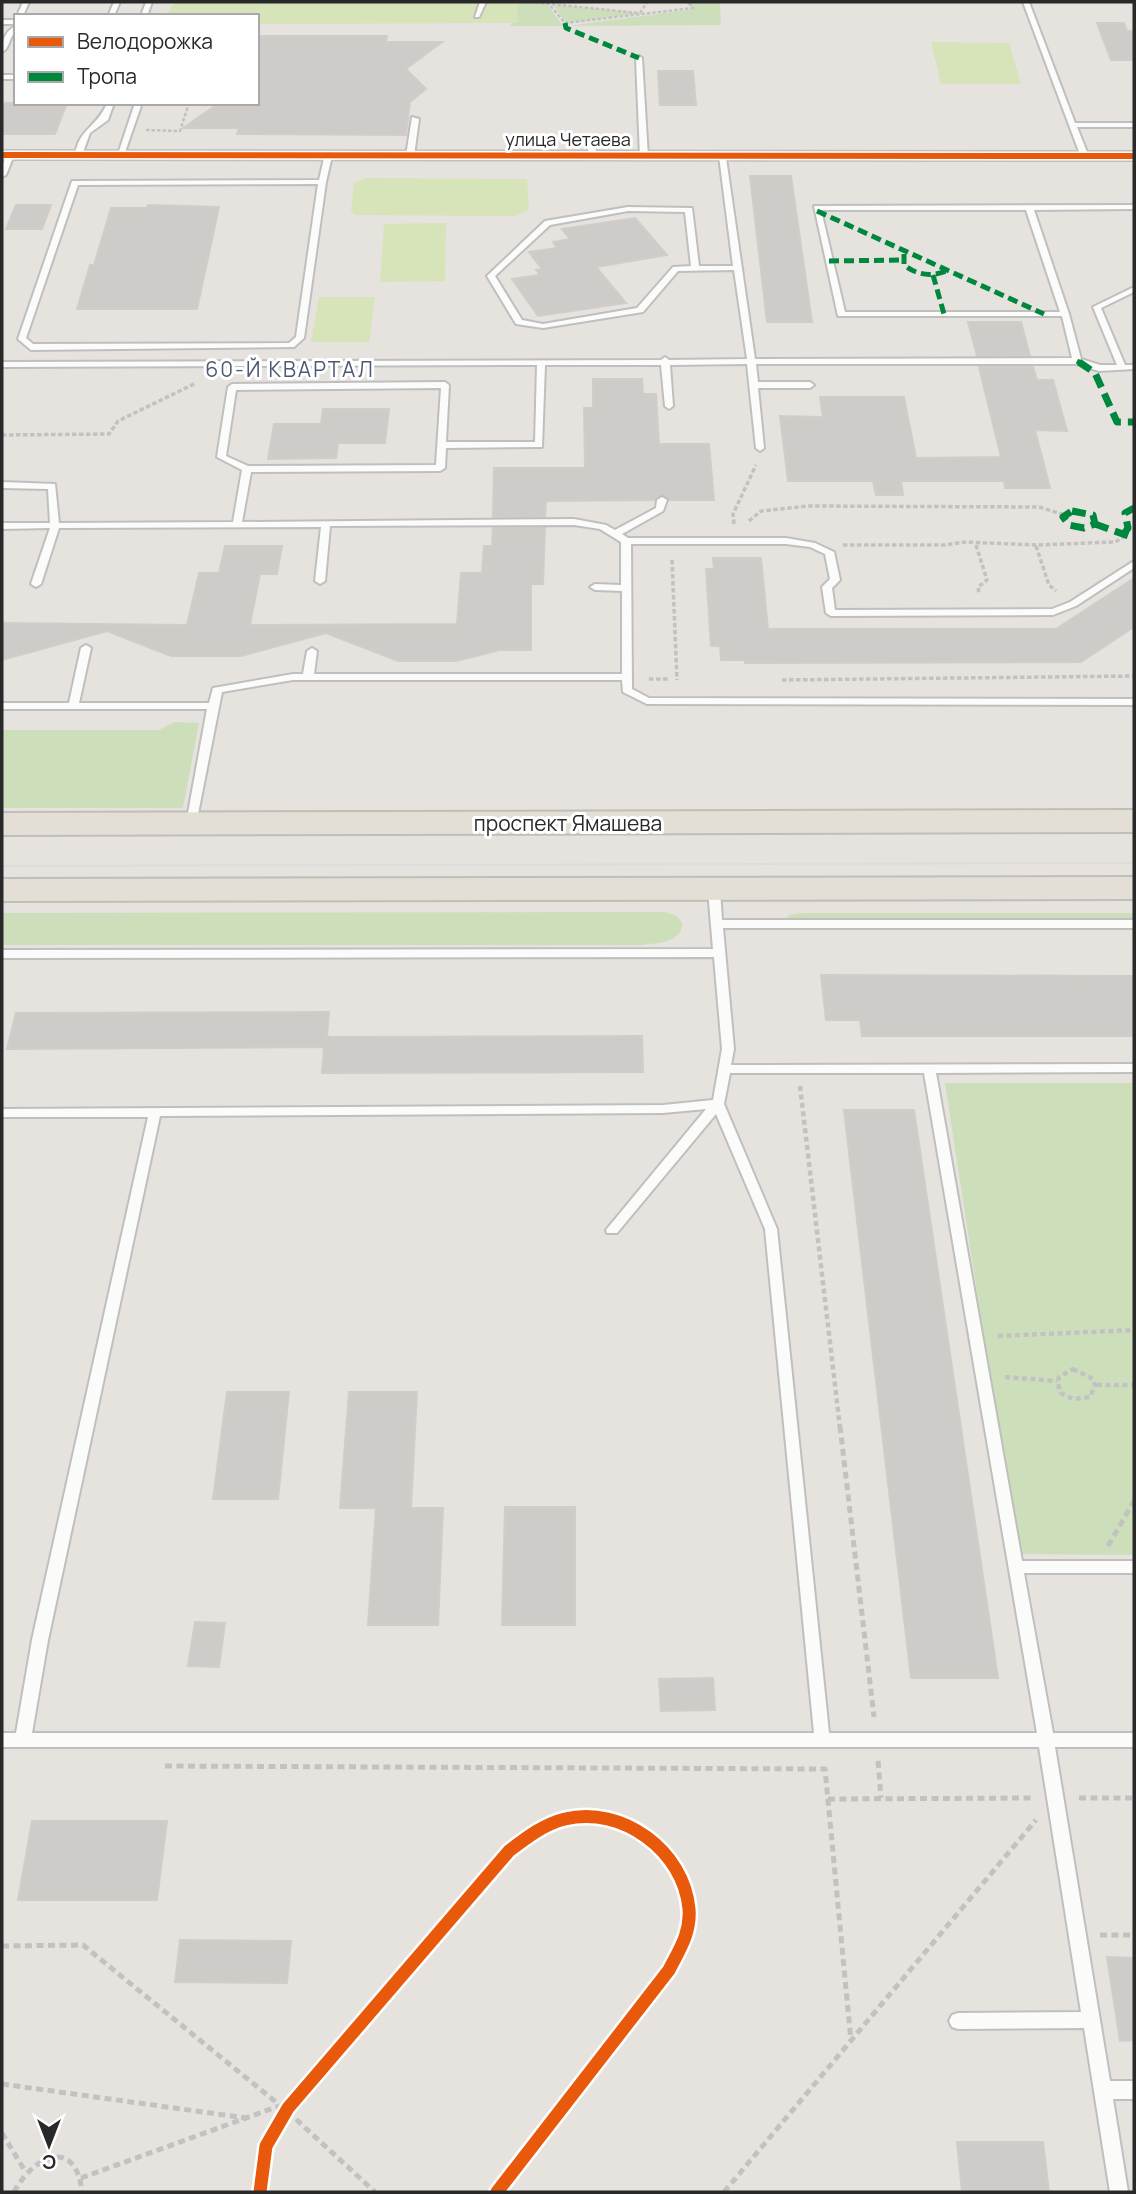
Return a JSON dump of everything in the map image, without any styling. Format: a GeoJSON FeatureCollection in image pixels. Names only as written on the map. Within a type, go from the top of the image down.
{"type":"FeatureCollection","features":[{"type":"Feature","properties":{"kind":"main road","name":"проспект Ямашева"},"geometry":{"type":"LineString","coordinates":[[2,824],[1134,821]]}},
{"type":"Feature","properties":{"kind":"main road"},"geometry":{"type":"LineString","coordinates":[[2,890],[1134,888]]}},
{"type":"Feature","properties":{"kind":"street","name":"улица Четаева"},"geometry":{"type":"LineString","coordinates":[[6,155],[722,158],[1134,156]]}},
{"type":"Feature","properties":{"kind":"lane"},"geometry":{"type":"LineString","coordinates":[[477,16],[483,2]]}},
{"type":"Feature","properties":{"kind":"lane"},"geometry":{"type":"LineString","coordinates":[[1026,2],[1085,157]]}},
{"type":"Feature","properties":{"kind":"lane"},"geometry":{"type":"LineString","coordinates":[[2,50],[10,32],[14,29]]}},
{"type":"Feature","properties":{"kind":"lane"},"geometry":{"type":"LineString","coordinates":[[639,58],[644,157]]}},
{"type":"Feature","properties":{"kind":"lane"},"geometry":{"type":"LineString","coordinates":[[78,155],[87,132],[105,118],[110,105]]}},
{"type":"Feature","properties":{"kind":"lane"},"geometry":{"type":"LineString","coordinates":[[120,155],[138,105]]}},
{"type":"Feature","properties":{"kind":"lane"},"geometry":{"type":"LineString","coordinates":[[410,156],[415,119]]}},
{"type":"Feature","properties":{"kind":"lane"},"geometry":{"type":"LineString","coordinates":[[1072,125],[1134,125]]}},
{"type":"Feature","properties":{"kind":"lane"},"geometry":{"type":"LineString","coordinates":[[591,139],[592,157]]}},
{"type":"Feature","properties":{"kind":"lane"},"geometry":{"type":"LineString","coordinates":[[2,175],[6,155]]}},
{"type":"Feature","properties":{"kind":"lane"},"geometry":{"type":"LineString","coordinates":[[322,182],[75,183],[22,339],[31,347],[291,345],[300,338],[328,156]]}},
{"type":"Feature","properties":{"kind":"lane"},"geometry":{"type":"LineString","coordinates":[[722,158],[751,360],[760,449]]}},
{"type":"Feature","properties":{"kind":"lane"},"geometry":{"type":"LineString","coordinates":[[1065,313],[841,313],[817,208],[1134,207]]}},
{"type":"Feature","properties":{"kind":"lane"},"geometry":{"type":"LineString","coordinates":[[1029,208],[1065,313],[1077,361]]}},
{"type":"Feature","properties":{"kind":"lane"},"geometry":{"type":"LineString","coordinates":[[695,268],[689,210],[628,209],[548,223],[491,276],[519,322],[543,326],[640,310],[676,269],[738,268]]}},
{"type":"Feature","properties":{"kind":"lane"},"geometry":{"type":"LineString","coordinates":[[1122,367],[1097,307],[1134,289]]}},
{"type":"Feature","properties":{"kind":"lane"},"geometry":{"type":"LineString","coordinates":[[665,360],[669,406]]}},
{"type":"Feature","properties":{"kind":"lane"},"geometry":{"type":"LineString","coordinates":[[2,364],[751,360],[1077,361],[1099,368],[1134,367]]}},
{"type":"Feature","properties":{"kind":"lane"},"geometry":{"type":"LineString","coordinates":[[442,445],[539,444],[541,361]]}},
{"type":"Feature","properties":{"kind":"lane"},"geometry":{"type":"LineString","coordinates":[[445,385],[440,468],[247,469],[221,457],[232,387],[445,385]]}},
{"type":"Feature","properties":{"kind":"lane"},"geometry":{"type":"LineString","coordinates":[[753,385],[810,385]]}},
{"type":"Feature","properties":{"kind":"lane"},"geometry":{"type":"LineString","coordinates":[[237,525],[247,469]]}},
{"type":"Feature","properties":{"kind":"lane"},"geometry":{"type":"LineString","coordinates":[[2,485],[52,486],[55,526],[36,584]]}},
{"type":"Feature","properties":{"kind":"lane"},"geometry":{"type":"LineString","coordinates":[[615,534],[660,509],[662,500]]}},
{"type":"Feature","properties":{"kind":"lane"},"geometry":{"type":"LineString","coordinates":[[2,526],[574,522],[603,527],[626,541],[786,541],[812,545],[829,552],[835,580],[827,587],[831,613],[1053,612],[1073,604],[1134,564]]}},
{"type":"Feature","properties":{"kind":"lane"},"geometry":{"type":"LineString","coordinates":[[320,581],[326,524]]}},
{"type":"Feature","properties":{"kind":"lane"},"geometry":{"type":"LineString","coordinates":[[626,541],[627,690],[647,701],[1134,702]]}},
{"type":"Feature","properties":{"kind":"lane"},"geometry":{"type":"LineString","coordinates":[[595,587],[626,588]]}},
{"type":"Feature","properties":{"kind":"lane"},"geometry":{"type":"LineString","coordinates":[[73,706],[86,648]]}},
{"type":"Feature","properties":{"kind":"lane"},"geometry":{"type":"LineString","coordinates":[[308,677],[312,650]]}},
{"type":"Feature","properties":{"kind":"lane"},"geometry":{"type":"LineString","coordinates":[[191,824],[217,690],[293,677],[627,677]]}},
{"type":"Feature","properties":{"kind":"lane"},"geometry":{"type":"LineString","coordinates":[[2,706],[213,706]]}},
{"type":"Feature","properties":{"kind":"lane"},"geometry":{"type":"LineString","coordinates":[[612,1230],[718,1104],[728,1049],[714,890]]}},
{"type":"Feature","properties":{"kind":"lane"},"geometry":{"type":"LineString","coordinates":[[717,924],[1134,924]]}},
{"type":"Feature","properties":{"kind":"lane"},"geometry":{"type":"LineString","coordinates":[[2,954],[718,953]]}},
{"type":"Feature","properties":{"kind":"lane"},"geometry":{"type":"LineString","coordinates":[[929,1068],[1046,1740],[1119,2192]]}},
{"type":"Feature","properties":{"kind":"lane"},"geometry":{"type":"LineString","coordinates":[[725,1069],[1134,1068]]}},
{"type":"Feature","properties":{"kind":"lane"},"geometry":{"type":"LineString","coordinates":[[2,1113],[663,1109],[718,1104]]}},
{"type":"Feature","properties":{"kind":"lane"},"geometry":{"type":"LineString","coordinates":[[718,1104],[771,1229],[822,1740]]}},
{"type":"Feature","properties":{"kind":"lane"},"geometry":{"type":"LineString","coordinates":[[23,1740],[40,1640],[155,1114]]}},
{"type":"Feature","properties":{"kind":"lane"},"geometry":{"type":"LineString","coordinates":[[1016,1567],[1134,1567]]}},
{"type":"Feature","properties":{"kind":"lane"},"geometry":{"type":"LineString","coordinates":[[2,1740],[1134,1740]]}},
{"type":"Feature","properties":{"kind":"lane"},"geometry":{"type":"LineString","coordinates":[[958,2021],[1090,2020]]}},
{"type":"Feature","properties":{"kind":"lane"},"geometry":{"type":"LineString","coordinates":[[1102,2090],[1134,2090]]}},
{"type":"Feature","properties":{"kind":"path"},"geometry":{"type":"LineString","coordinates":[[530,2],[646,13]]}},
{"type":"Feature","properties":{"kind":"path"},"geometry":{"type":"LineString","coordinates":[[580,7],[583,2]]}},
{"type":"Feature","properties":{"kind":"path"},"geometry":{"type":"LineString","coordinates":[[640,13],[645,2]]}},
{"type":"Feature","properties":{"kind":"path"},"geometry":{"type":"LineString","coordinates":[[548,3],[565,23],[693,8],[688,2]]}},
{"type":"Feature","properties":{"kind":"path"},"geometry":{"type":"LineString","coordinates":[[129,130],[180,131],[188,105]]}},
{"type":"Feature","properties":{"kind":"path"},"geometry":{"type":"LineString","coordinates":[[2,435],[109,434],[118,421],[238,363]]}},
{"type":"Feature","properties":{"kind":"path"},"geometry":{"type":"LineString","coordinates":[[735,532],[733,514],[758,461],[760,449]]}},
{"type":"Feature","properties":{"kind":"path"},"geometry":{"type":"LineString","coordinates":[[724,541],[761,511],[808,506],[1039,507],[1065,515]]}},
{"type":"Feature","properties":{"kind":"path"},"geometry":{"type":"LineString","coordinates":[[812,545],[944,545],[965,542],[976,545],[1035,545],[1115,542],[1127,535]]}},
{"type":"Feature","properties":{"kind":"path"},"geometry":{"type":"LineString","coordinates":[[671,541],[677,680]]}},
{"type":"Feature","properties":{"kind":"path"},"geometry":{"type":"LineString","coordinates":[[976,545],[987,580],[978,587],[983,612]]}},
{"type":"Feature","properties":{"kind":"path"},"geometry":{"type":"LineString","coordinates":[[1035,545],[1049,585],[1073,604]]}},
{"type":"Feature","properties":{"kind":"path"},"geometry":{"type":"LineString","coordinates":[[780,680],[1134,676]]}},
{"type":"Feature","properties":{"kind":"path"},"geometry":{"type":"LineString","coordinates":[[649,679],[689,680]]}},
{"type":"Feature","properties":{"kind":"path"},"geometry":{"type":"LineString","coordinates":[[797,1068],[877,1740],[881,1798]]}},
{"type":"Feature","properties":{"kind":"path"},"geometry":{"type":"LineString","coordinates":[[976,1337],[1134,1331]]}},
{"type":"Feature","properties":{"kind":"path"},"geometry":{"type":"LineString","coordinates":[[1073,1369],[1092,1377],[1096,1385],[1095,1392],[1089,1399],[1080,1401],[1060,1393],[1057,1381],[1063,1371],[1073,1369]]}},
{"type":"Feature","properties":{"kind":"path"},"geometry":{"type":"LineString","coordinates":[[982,1375],[1057,1381]]}},
{"type":"Feature","properties":{"kind":"path"},"geometry":{"type":"LineString","coordinates":[[1096,1385],[1134,1385]]}},
{"type":"Feature","properties":{"kind":"path"},"geometry":{"type":"LineString","coordinates":[[1095,1567],[1134,1501]]}},
{"type":"Feature","properties":{"kind":"path"},"geometry":{"type":"LineString","coordinates":[[1124,1518],[1134,1518]]}},
{"type":"Feature","properties":{"kind":"path"},"geometry":{"type":"LineString","coordinates":[[155,1766],[825,1769],[851,2041]]}},
{"type":"Feature","properties":{"kind":"path"},"geometry":{"type":"LineString","coordinates":[[724,2192],[1055,1798]]}},
{"type":"Feature","properties":{"kind":"path"},"geometry":{"type":"LineString","coordinates":[[828,1799],[1134,1798]]}},
{"type":"Feature","properties":{"kind":"path"},"geometry":{"type":"LineString","coordinates":[[1076,1935],[1134,1935]]}},
{"type":"Feature","properties":{"kind":"path"},"geometry":{"type":"LineString","coordinates":[[2,1946],[83,1945],[283,2109],[375,2192]]}},
{"type":"Feature","properties":{"kind":"path"},"geometry":{"type":"LineString","coordinates":[[2,2084],[246,2118]]}},
{"type":"Feature","properties":{"kind":"path"},"geometry":{"type":"LineString","coordinates":[[81,2178],[246,2118],[283,2109],[297,2098]]}},
{"type":"Feature","properties":{"kind":"path"},"geometry":{"type":"LineString","coordinates":[[280,2123],[283,2109]]}},
{"type":"Feature","properties":{"kind":"path"},"geometry":{"type":"LineString","coordinates":[[2,2133],[24,2171]]}},
{"type":"Feature","properties":{"kind":"path"},"geometry":{"type":"LineString","coordinates":[[13,2192],[30,2165],[44,2158],[59,2157],[72,2163],[81,2178],[82,2192]]}},
{"type":"Feature","properties":{"kind":"green space"},"geometry":{"type":"Polygon","coordinates":[[[175,2],[518,2],[517,23],[259,24],[259,14],[166,14],[175,2]]]}},
{"type":"Feature","properties":{"kind":"green space"},"geometry":{"type":"Polygon","coordinates":[[[512,2],[547,4],[563,26],[511,26],[512,2]]]}},
{"type":"Feature","properties":{"kind":"green space"},"geometry":{"type":"Polygon","coordinates":[[[689,2],[720,2],[721,25],[568,26],[694,9],[689,2]]]}},
{"type":"Feature","properties":{"kind":"green space"},"geometry":{"type":"Polygon","coordinates":[[[553,5],[640,13],[566,23],[553,5]]]}},
{"type":"Feature","properties":{"kind":"green space"},"geometry":{"type":"Polygon","coordinates":[[[931,42],[1009,43],[1021,84],[941,84],[931,42]]]}},
{"type":"Feature","properties":{"kind":"green space"},"geometry":{"type":"Polygon","coordinates":[[[367,178],[527,179],[529,210],[515,216],[355,215],[351,211],[354,183],[367,178]]]}},
{"type":"Feature","properties":{"kind":"green space"},"geometry":{"type":"Polygon","coordinates":[[[446,223],[445,281],[380,282],[384,224],[446,223]]]}},
{"type":"Feature","properties":{"kind":"green space"},"geometry":{"type":"Polygon","coordinates":[[[319,297],[375,297],[369,342],[311,342],[319,297]]]}},
{"type":"Feature","properties":{"kind":"green space"},"geometry":{"type":"Polygon","coordinates":[[[175,722],[199,723],[183,808],[2,808],[2,730],[159,730],[175,722]]]}},
{"type":"Feature","properties":{"kind":"green space"},"geometry":{"type":"Polygon","coordinates":[[[665,912],[677,916],[682,923],[678,935],[668,941],[643,945],[2,945],[2,913],[665,912]]]}},
{"type":"Feature","properties":{"kind":"green space"},"geometry":{"type":"Polygon","coordinates":[[[1134,913],[1134,924],[787,923],[786,918],[789,915],[1134,913]]]}},
{"type":"Feature","properties":{"kind":"green space"},"geometry":{"type":"Polygon","coordinates":[[[945,1083],[1134,1083],[1134,1555],[1017,1554],[945,1083]]]}},
{"type":"Feature","properties":{"kind":"building"},"geometry":{"type":"Polygon","coordinates":[[[1097,23],[1124,23],[1127,31],[1134,31],[1134,60],[1111,60],[1097,23]]]}},
{"type":"Feature","properties":{"kind":"building"},"geometry":{"type":"Polygon","coordinates":[[[259,36],[387,36],[386,42],[442,42],[406,69],[426,89],[410,102],[406,135],[237,134],[239,128],[183,128],[216,105],[259,105],[259,36]]]}},
{"type":"Feature","properties":{"kind":"building"},"geometry":{"type":"Polygon","coordinates":[[[658,71],[693,71],[696,105],[660,105],[658,71]]]}},
{"type":"Feature","properties":{"kind":"building"},"geometry":{"type":"Polygon","coordinates":[[[2,103],[66,105],[55,134],[2,134],[2,103]]]}},
{"type":"Feature","properties":{"kind":"building"},"geometry":{"type":"Polygon","coordinates":[[[750,176],[791,176],[812,322],[767,322],[750,176]]]}},
{"type":"Feature","properties":{"kind":"building"},"geometry":{"type":"Polygon","coordinates":[[[16,205],[51,205],[42,229],[6,229],[16,205]]]}},
{"type":"Feature","properties":{"kind":"building"},"geometry":{"type":"Polygon","coordinates":[[[148,205],[219,207],[197,309],[77,309],[111,208],[147,208],[148,205]]]}},
{"type":"Feature","properties":{"kind":"building"},"geometry":{"type":"Polygon","coordinates":[[[635,218],[667,255],[596,267],[626,303],[538,316],[512,279],[540,275],[536,270],[542,269],[529,252],[557,248],[553,242],[570,239],[562,229],[635,218]]]}},
{"type":"Feature","properties":{"kind":"building"},"geometry":{"type":"Polygon","coordinates":[[[968,322],[1021,322],[1030,356],[977,356],[968,322]]]}},
{"type":"Feature","properties":{"kind":"building"},"geometry":{"type":"Polygon","coordinates":[[[979,367],[1033,367],[1037,380],[1053,380],[1067,431],[1035,430],[1050,488],[1005,488],[1004,481],[901,481],[903,495],[876,495],[873,481],[788,481],[780,416],[823,417],[820,397],[904,397],[916,458],[1001,457],[979,367]]]}},
{"type":"Feature","properties":{"kind":"building"},"geometry":{"type":"Polygon","coordinates":[[[593,379],[642,379],[643,394],[656,394],[659,444],[709,444],[714,500],[669,500],[661,495],[654,500],[546,501],[545,517],[493,517],[494,468],[585,468],[584,408],[593,408],[593,379]]]}},
{"type":"Feature","properties":{"kind":"building"},"geometry":{"type":"Polygon","coordinates":[[[323,409],[389,409],[385,443],[338,443],[336,458],[268,459],[274,424],[321,424],[323,409]]]}},
{"type":"Feature","properties":{"kind":"building"},"geometry":{"type":"Polygon","coordinates":[[[493,528],[545,528],[543,584],[531,584],[531,650],[500,650],[456,661],[398,661],[326,633],[241,656],[171,656],[107,631],[2,660],[2,623],[187,625],[199,573],[219,573],[225,546],[282,546],[277,574],[260,574],[250,625],[457,624],[461,573],[482,573],[484,546],[492,546],[493,528]]]}},
{"type":"Feature","properties":{"kind":"building"},"geometry":{"type":"Polygon","coordinates":[[[713,558],[761,558],[768,629],[1056,629],[1134,578],[1134,627],[1081,662],[745,663],[745,660],[721,660],[720,646],[711,646],[706,569],[714,569],[713,558]]]}},
{"type":"Feature","properties":{"kind":"building"},"geometry":{"type":"Polygon","coordinates":[[[821,975],[1134,976],[1134,1036],[862,1036],[860,1020],[826,1020],[821,975]]]}},
{"type":"Feature","properties":{"kind":"building"},"geometry":{"type":"Polygon","coordinates":[[[329,1012],[327,1037],[642,1036],[643,1072],[322,1073],[324,1047],[7,1049],[16,1013],[329,1012]]]}},
{"type":"Feature","properties":{"kind":"building"},"geometry":{"type":"Polygon","coordinates":[[[844,1110],[914,1110],[998,1678],[911,1678],[844,1110]]]}},
{"type":"Feature","properties":{"kind":"building"},"geometry":{"type":"Polygon","coordinates":[[[227,1392],[289,1392],[278,1499],[213,1499],[227,1392]]]}},
{"type":"Feature","properties":{"kind":"building"},"geometry":{"type":"Polygon","coordinates":[[[349,1392],[417,1392],[411,1508],[443,1508],[438,1625],[368,1625],[376,1508],[340,1508],[349,1392]]]}},
{"type":"Feature","properties":{"kind":"building"},"geometry":{"type":"Polygon","coordinates":[[[505,1507],[575,1507],[575,1625],[502,1625],[505,1507]]]}},
{"type":"Feature","properties":{"kind":"building"},"geometry":{"type":"Polygon","coordinates":[[[195,1622],[225,1623],[219,1667],[188,1666],[195,1622]]]}},
{"type":"Feature","properties":{"kind":"building"},"geometry":{"type":"Polygon","coordinates":[[[713,1678],[715,1710],[661,1711],[659,1679],[713,1678]]]}},
{"type":"Feature","properties":{"kind":"building"},"geometry":{"type":"Polygon","coordinates":[[[32,1821],[167,1821],[157,1900],[18,1900],[32,1821]]]}},
{"type":"Feature","properties":{"kind":"building"},"geometry":{"type":"Polygon","coordinates":[[[180,1940],[291,1941],[287,1983],[175,1982],[180,1940]]]}},
{"type":"Feature","properties":{"kind":"building"},"geometry":{"type":"Polygon","coordinates":[[[1107,1957],[1134,1958],[1134,2040],[1120,2041],[1107,1957]]]}},
{"type":"Feature","properties":{"kind":"building"},"geometry":{"type":"Polygon","coordinates":[[[957,2142],[1043,2142],[1049,2192],[962,2192],[957,2142]]]}},
{"type":"Feature","properties":{"kind":"tram line"},"geometry":{"type":"LineString","coordinates":[[2,866],[1134,863]]}},
{"type":"Feature","properties":{"kind":"marked path"},"geometry":{"type":"LineString","coordinates":[[565,23],[566,28],[639,58]]}},
{"type":"Feature","properties":{"kind":"marked path"},"geometry":{"type":"LineString","coordinates":[[817,211],[1044,314]]}},
{"type":"Feature","properties":{"kind":"marked path"},"geometry":{"type":"LineString","coordinates":[[904,254],[904,265],[914,272],[932,275],[949,270]]}},
{"type":"Feature","properties":{"kind":"marked path"},"geometry":{"type":"LineString","coordinates":[[829,261],[902,260]]}},
{"type":"Feature","properties":{"kind":"marked path"},"geometry":{"type":"LineString","coordinates":[[933,275],[944,314]]}},
{"type":"Feature","properties":{"kind":"marked path"},"geometry":{"type":"LineString","coordinates":[[1077,361],[1095,373],[1117,422],[1134,422]]}},
{"type":"Feature","properties":{"kind":"marked path"},"geometry":{"type":"LineString","coordinates":[[1124,534],[1128,528],[1125,513],[1134,508]]}},
{"type":"Feature","properties":{"kind":"marked path"},"geometry":{"type":"LineString","coordinates":[[1072,511],[1093,515],[1095,524],[1084,528],[1069,525],[1063,517],[1072,511]]}},
{"type":"Feature","properties":{"kind":"marked path"},"geometry":{"type":"LineString","coordinates":[[1095,524],[1134,538]]}},
{"type":"Feature","properties":{"kind":"cycle path"},"geometry":{"type":"LineString","coordinates":[[2,155],[1134,156]]}},
{"type":"Feature","properties":{"kind":"cycle path"},"geometry":{"type":"LineString","coordinates":[[260,2192],[266,2146],[288,2108],[509,1851],[539,1829],[556,1821],[575,1817],[599,1817],[621,1823],[643,1834],[661,1849],[675,1867],[685,1888],[689,1912],[685,1940],[669,1970],[497,2192]]}},
{"type":"Feature","properties":{"kind":"district","name":"60-Й КВАРТАЛ"},"geometry":{"type":"Point","coordinates":[290,369]}}]}
